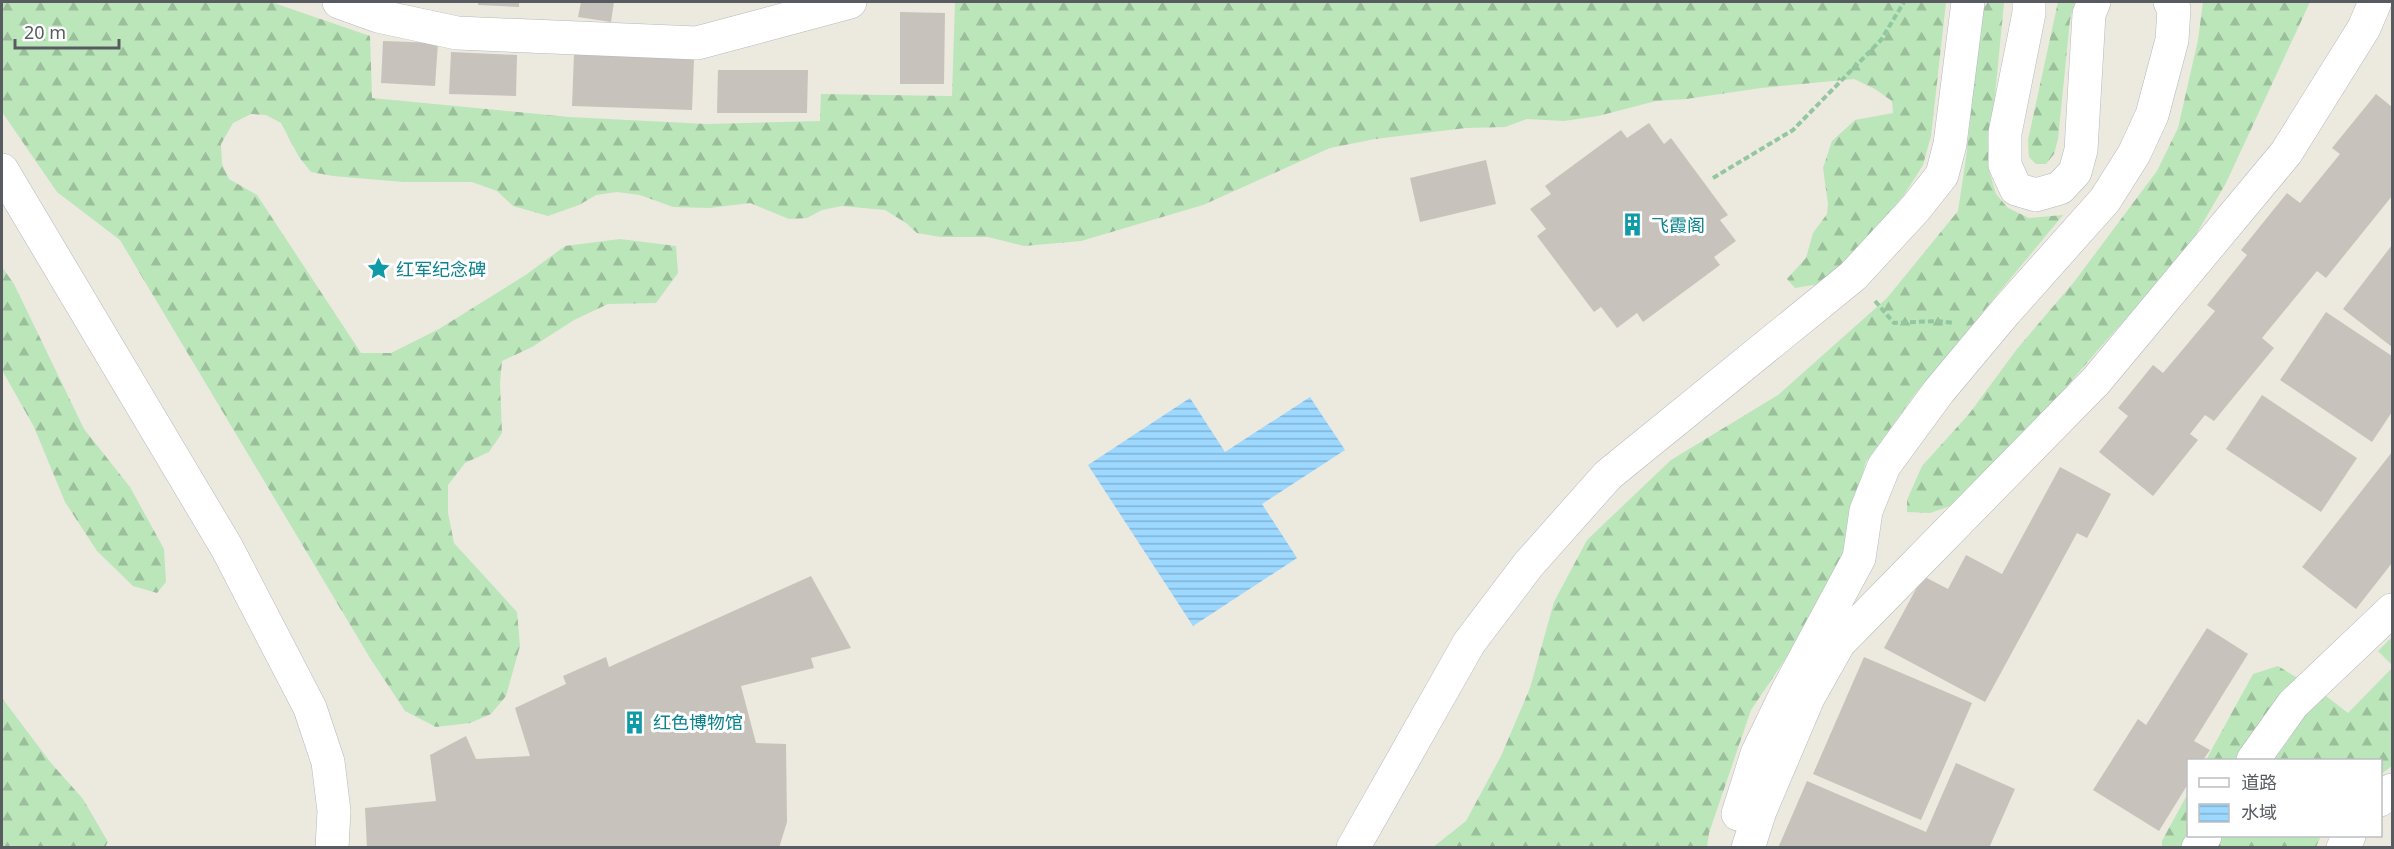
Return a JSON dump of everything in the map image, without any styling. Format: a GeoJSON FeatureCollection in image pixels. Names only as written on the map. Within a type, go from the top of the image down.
{"type":"FeatureCollection","features":[{"type":"Feature","properties":{"kind":"street"},"geometry":{"type":"LineString","coordinates":[[339,2],[378,16],[457,33],[697,43],[850,2]]}},
{"type":"Feature","properties":{"kind":"street"},"geometry":{"type":"LineString","coordinates":[[1353,848],[1469,643],[1528,565],[1608,475],[1852,276],[1915,209],[1942,175],[1950,144],[1968,2]]}},
{"type":"Feature","properties":{"kind":"street"},"geometry":{"type":"LineString","coordinates":[[2029,2],[2029,13],[2005,133],[2005,165],[2016,189],[2036,195],[2060,188],[2075,172],[2081,150],[2089,14],[2094,2]]}},
{"type":"Feature","properties":{"kind":"street"},"geometry":{"type":"LineString","coordinates":[[1727,848],[1757,754],[1858,558],[1866,511],[1884,466],[1939,391],[2105,200],[2134,154],[2152,115],[2172,40],[2174,9],[2170,2]]}},
{"type":"Feature","properties":{"kind":"street"},"geometry":{"type":"LineString","coordinates":[[1748,848],[1760,810],[1808,698],[1839,643],[2096,381],[2286,153],[2364,28],[2375,2]]}},
{"type":"Feature","properties":{"kind":"street"},"geometry":{"type":"LineString","coordinates":[[2,170],[227,548],[310,708],[328,762],[334,811],[333,848]]}},
{"type":"Feature","properties":{"kind":"street"},"geometry":{"type":"LineString","coordinates":[[2254,759],[2293,704],[2392,610]]}},
{"type":"Feature","properties":{"kind":"path"},"geometry":{"type":"LineString","coordinates":[[1713,178],[1793,130],[1881,40],[1904,2]]}},
{"type":"Feature","properties":{"kind":"path"},"geometry":{"type":"LineString","coordinates":[[1852,276],[1894,323],[1937,321],[1990,330]]}},
{"type":"Feature","properties":{"kind":"green space"},"geometry":{"type":"Polygon","coordinates":[[[2,2],[271,2],[370,36],[372,98],[569,117],[707,124],[820,121],[821,94],[952,96],[955,2],[1946,2],[1931,136],[1923,165],[1904,195],[1858,249],[1819,284],[1795,288],[1787,279],[1806,258],[1813,233],[1827,214],[1828,204],[1823,168],[1832,141],[1855,120],[1893,113],[1892,101],[1875,89],[1854,79],[1656,101],[1598,116],[1564,121],[1527,119],[1505,127],[1466,128],[1375,139],[1330,148],[1203,205],[1081,241],[1024,246],[988,237],[941,237],[917,233],[885,210],[842,206],[822,210],[807,218],[789,219],[750,203],[709,208],[673,207],[640,195],[617,192],[596,195],[579,205],[548,216],[513,206],[497,191],[472,182],[403,182],[311,172],[299,157],[281,123],[266,115],[251,114],[233,123],[221,144],[222,164],[229,179],[257,195],[361,353],[391,353],[439,329],[527,274],[565,246],[620,239],[676,246],[678,273],[656,303],[608,304],[574,320],[532,347],[502,361],[500,383],[502,433],[489,452],[465,463],[448,485],[448,513],[454,543],[517,612],[520,646],[506,696],[491,714],[470,723],[436,727],[405,711],[370,658],[120,240],[57,192],[2,112],[2,2]]]}},
{"type":"Feature","properties":{"kind":"green space"},"geometry":{"type":"Polygon","coordinates":[[[1988,2],[2004,3],[1988,167],[1996,194],[2008,208],[2029,218],[2063,215],[1915,394],[1866,462],[1855,501],[1846,553],[1803,633],[1751,710],[1709,833],[1707,847],[1432,848],[1466,821],[1501,756],[1530,688],[1554,602],[1587,540],[1671,460],[1778,395],[1887,298],[1958,211],[1982,11],[1988,2]]]}},
{"type":"Feature","properties":{"kind":"green space"},"geometry":{"type":"Polygon","coordinates":[[[2058,2],[2075,2],[2070,20],[2058,139],[2054,154],[2046,164],[2036,164],[2029,157],[2028,140],[2058,2]]]}},
{"type":"Feature","properties":{"kind":"green space"},"geometry":{"type":"Polygon","coordinates":[[[2203,2],[2310,2],[2226,183],[2187,250],[2012,451],[1959,503],[1930,513],[1907,512],[1907,500],[1922,466],[1969,414],[2017,349],[2074,282],[2157,171],[2178,128],[2198,40],[2203,2]]]}},
{"type":"Feature","properties":{"kind":"green space"},"geometry":{"type":"Polygon","coordinates":[[[2,267],[14,284],[84,429],[130,487],[164,549],[166,582],[157,593],[133,586],[97,551],[65,502],[34,427],[2,370],[2,267]]]}},
{"type":"Feature","properties":{"kind":"green space"},"geometry":{"type":"Polygon","coordinates":[[[2392,637],[2392,665],[2378,651],[2392,637]]]}},
{"type":"Feature","properties":{"kind":"green space"},"geometry":{"type":"Polygon","coordinates":[[[2278,666],[2322,693],[2348,713],[2392,668],[2392,766],[2382,773],[2382,759],[2207,759],[2253,674],[2278,666]]]}},
{"type":"Feature","properties":{"kind":"green space"},"geometry":{"type":"Polygon","coordinates":[[[2,698],[51,763],[83,799],[108,842],[105,847],[2,847],[2,698]]]}},
{"type":"Feature","properties":{"kind":"green space"},"geometry":{"type":"Polygon","coordinates":[[[2187,795],[2187,837],[2321,837],[2316,847],[2162,848],[2162,841],[2187,795]]]}},
{"type":"Feature","properties":{"kind":"water"},"geometry":{"type":"Polygon","coordinates":[[[1310,397],[1345,450],[1262,504],[1297,558],[1193,626],[1088,465],[1190,398],[1225,452],[1310,397]]]}},
{"type":"Feature","properties":{"kind":"building"},"geometry":{"type":"Polygon","coordinates":[[[478,2],[519,2],[519,7],[478,5],[478,2]]]}},
{"type":"Feature","properties":{"kind":"building"},"geometry":{"type":"Polygon","coordinates":[[[581,2],[614,2],[611,22],[578,17],[581,2]]]}},
{"type":"Feature","properties":{"kind":"building"},"geometry":{"type":"Polygon","coordinates":[[[900,12],[945,13],[944,84],[900,84],[900,12]]]}},
{"type":"Feature","properties":{"kind":"building"},"geometry":{"type":"Polygon","coordinates":[[[383,41],[438,43],[435,86],[381,83],[383,41]]]}},
{"type":"Feature","properties":{"kind":"building"},"geometry":{"type":"Polygon","coordinates":[[[451,52],[517,55],[516,96],[449,94],[451,52]]]}},
{"type":"Feature","properties":{"kind":"building"},"geometry":{"type":"Polygon","coordinates":[[[574,54],[694,59],[692,110],[572,106],[574,54]]]}},
{"type":"Feature","properties":{"kind":"building"},"geometry":{"type":"Polygon","coordinates":[[[718,70],[808,70],[807,113],[717,113],[718,70]]]}},
{"type":"Feature","properties":{"kind":"building"},"geometry":{"type":"Polygon","coordinates":[[[2376,94],[2392,107],[2392,196],[2326,278],[2317,271],[2262,338],[2274,348],[2214,421],[2205,415],[2190,434],[2198,440],[2153,496],[2099,452],[2128,416],[2118,408],[2153,365],[2163,373],[2215,311],[2207,305],[2247,255],[2241,250],[2287,193],[2300,203],[2340,154],[2332,148],[2376,94]]]}},
{"type":"Feature","properties":{"kind":"building","name":"飞霞阁"},"geometry":{"type":"Polygon","coordinates":[[[1649,123],[1664,144],[1671,138],[1728,215],[1720,220],[1736,241],[1714,257],[1720,265],[1643,322],[1637,313],[1617,328],[1601,307],[1594,312],[1537,236],[1546,229],[1530,209],[1551,194],[1545,186],[1621,130],[1627,138],[1649,123]]]}},
{"type":"Feature","properties":{"kind":"building"},"geometry":{"type":"Polygon","coordinates":[[[1486,160],[1496,204],[1420,222],[1410,178],[1486,160]]]}},
{"type":"Feature","properties":{"kind":"building"},"geometry":{"type":"Polygon","coordinates":[[[2392,245],[2392,347],[2343,309],[2392,245]]]}},
{"type":"Feature","properties":{"kind":"building"},"geometry":{"type":"Polygon","coordinates":[[[2326,312],[2392,356],[2392,412],[2372,442],[2280,380],[2326,312]]]}},
{"type":"Feature","properties":{"kind":"building"},"geometry":{"type":"Polygon","coordinates":[[[2262,395],[2357,458],[2321,512],[2226,449],[2262,395]]]}},
{"type":"Feature","properties":{"kind":"building"},"geometry":{"type":"Polygon","coordinates":[[[2392,452],[2392,563],[2356,609],[2302,567],[2392,452]]]}},
{"type":"Feature","properties":{"kind":"building"},"geometry":{"type":"Polygon","coordinates":[[[2060,467],[2111,494],[2087,538],[2077,533],[1985,702],[1884,648],[1923,576],[1948,589],[1966,555],[2002,574],[2060,467]]]}},
{"type":"Feature","properties":{"kind":"building","name":"红色博物馆"},"geometry":{"type":"Polygon","coordinates":[[[811,576],[851,648],[811,658],[814,668],[741,686],[756,743],[786,744],[787,822],[779,848],[367,848],[365,808],[436,801],[430,755],[466,736],[476,759],[530,756],[515,708],[566,684],[563,676],[606,657],[609,667],[811,576]]]}},
{"type":"Feature","properties":{"kind":"building"},"geometry":{"type":"Polygon","coordinates":[[[2207,628],[2248,654],[2194,741],[2210,750],[2204,759],[2187,759],[2187,786],[2159,831],[2093,790],[2138,719],[2146,725],[2207,628]]]}},
{"type":"Feature","properties":{"kind":"building"},"geometry":{"type":"Polygon","coordinates":[[[1864,657],[1972,703],[1921,820],[1813,774],[1864,657]]]}},
{"type":"Feature","properties":{"kind":"building"},"geometry":{"type":"Polygon","coordinates":[[[1956,763],[2015,789],[1989,848],[1778,848],[1807,781],[1926,832],[1956,763]]]}},
{"type":"Feature","properties":{"kind":"place","name":"飞霞阁"},"geometry":{"type":"Point","coordinates":[1633,225]}},
{"type":"Feature","properties":{"kind":"place","name":"红军纪念碑"},"geometry":{"type":"Point","coordinates":[378,269]}},
{"type":"Feature","properties":{"kind":"place","name":"红色博物馆"},"geometry":{"type":"Point","coordinates":[635,722]}}]}
